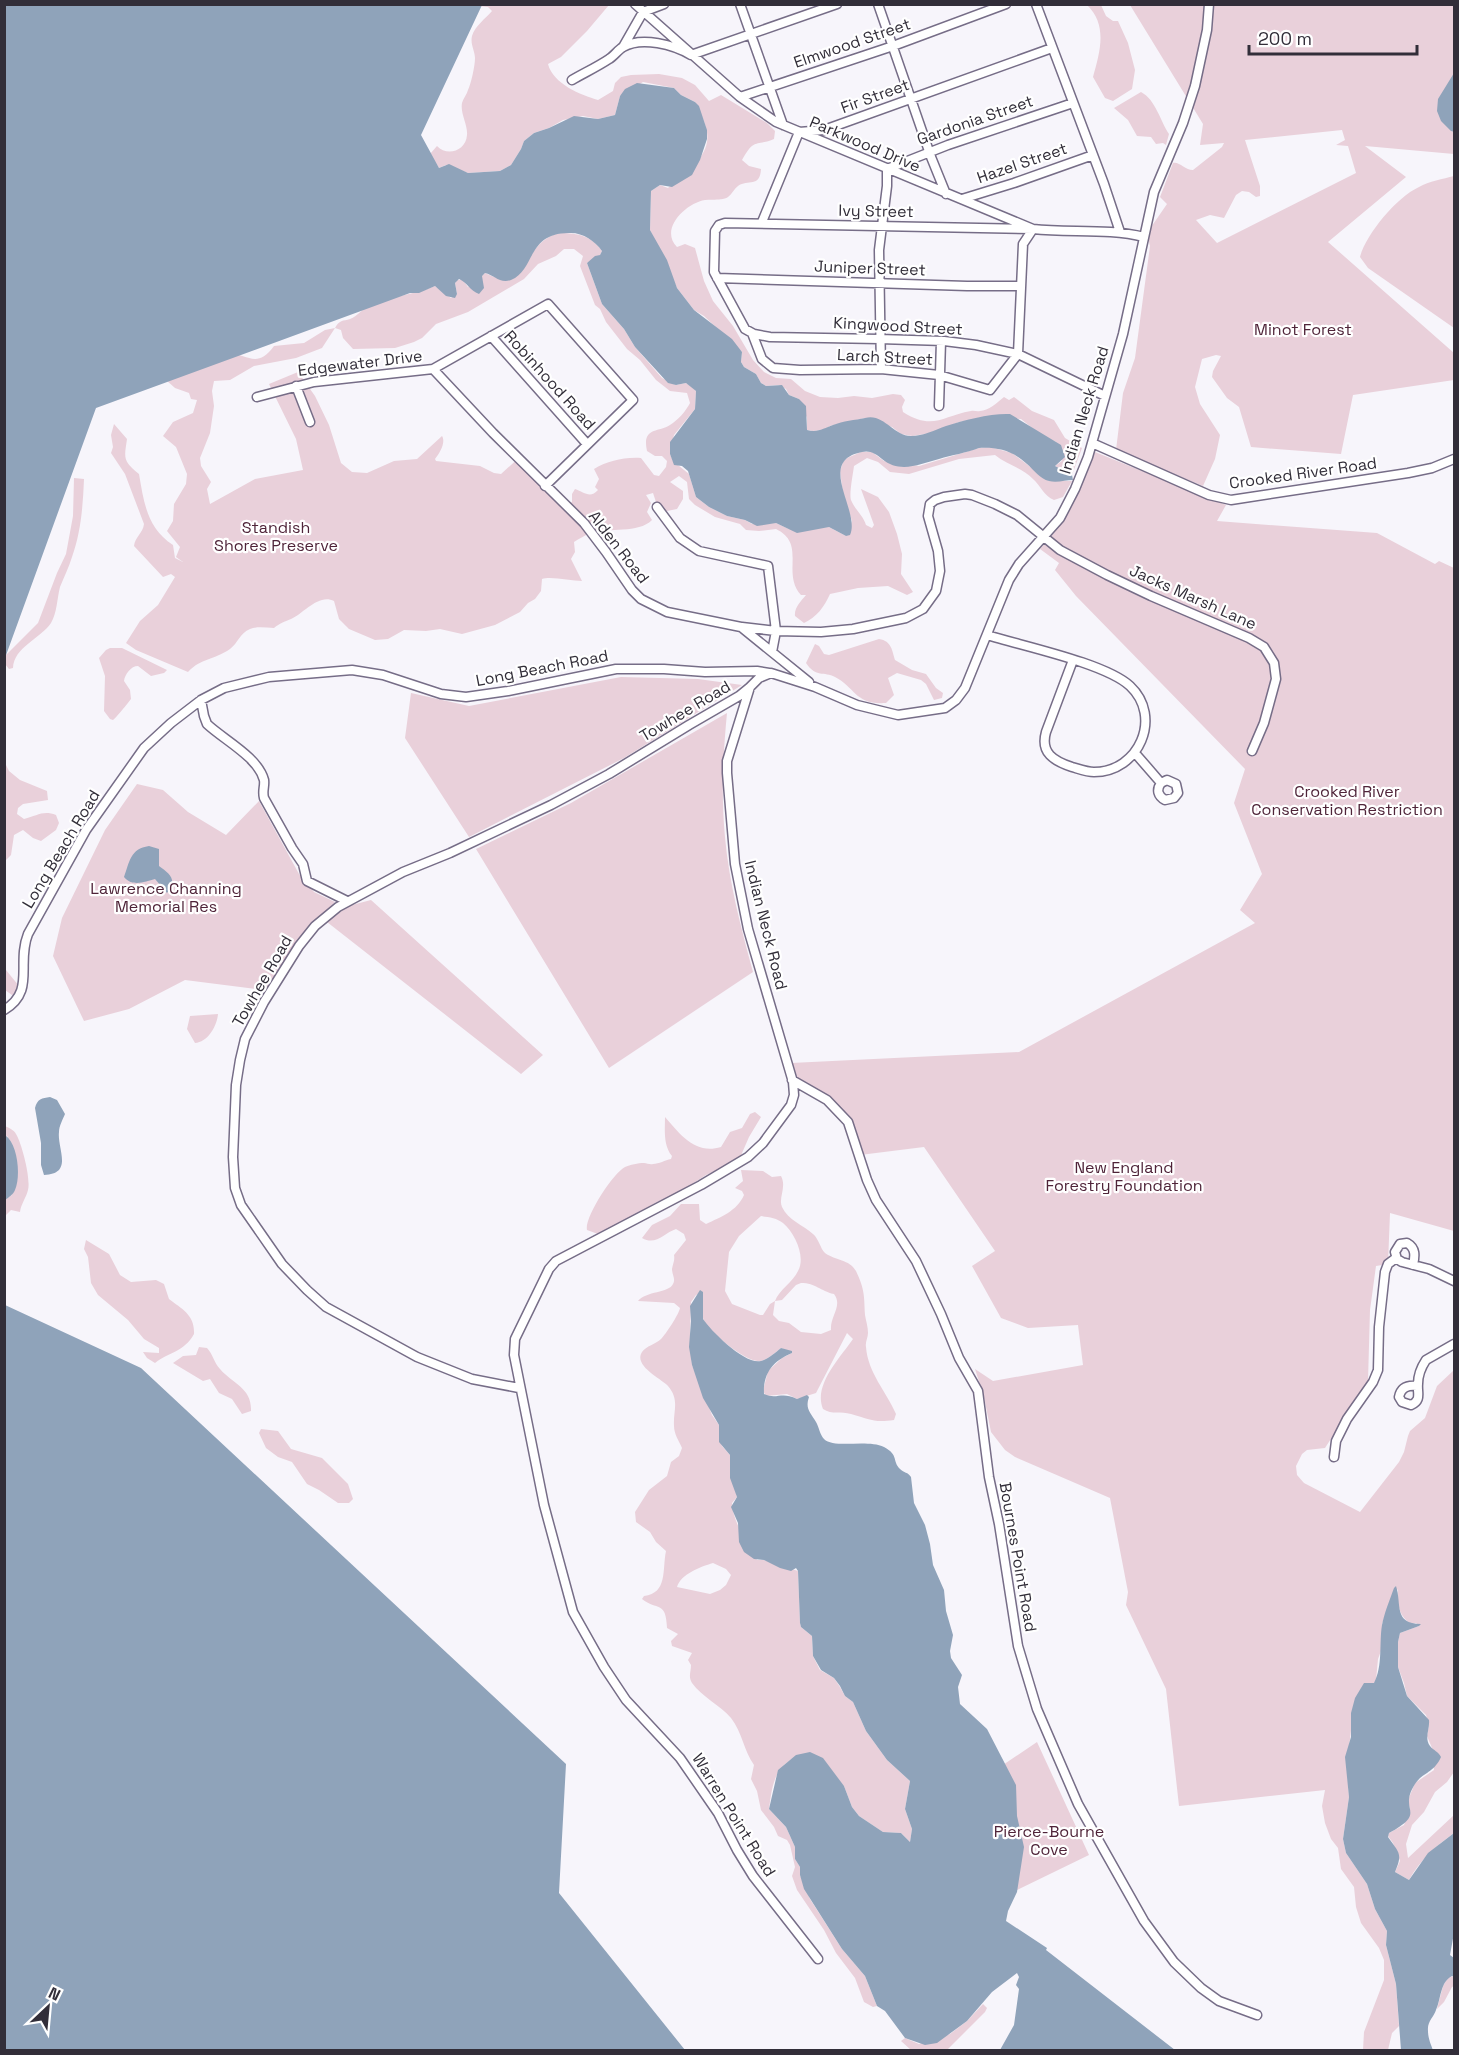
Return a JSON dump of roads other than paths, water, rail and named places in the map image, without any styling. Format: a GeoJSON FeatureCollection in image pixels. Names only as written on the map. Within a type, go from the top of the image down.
{"type":"FeatureCollection","features":[{"type":"Feature","properties":{"kind":"street","name":"Parkwood Drive"},"geometry":{"type":"LineString","coordinates":[[635,4],[740,97],[798,132],[1033,229],[1060,232],[1120,232],[1144,237]]}},
{"type":"Feature","properties":{"kind":"street"},"geometry":{"type":"LineString","coordinates":[[572,81],[604,62],[623,47],[643,12],[664,4]]}},
{"type":"Feature","properties":{"kind":"street"},"geometry":{"type":"LineString","coordinates":[[740,4],[783,125]]}},
{"type":"Feature","properties":{"kind":"street"},"geometry":{"type":"LineString","coordinates":[[623,47],[640,43],[656,43],[678,47],[691,55],[837,4]]}},
{"type":"Feature","properties":{"kind":"street"},"geometry":{"type":"LineString","coordinates":[[879,4],[929,152],[946,194]]}},
{"type":"Feature","properties":{"kind":"street","name":"Elmwood Street"},"geometry":{"type":"LineString","coordinates":[[740,97],[893,46],[1006,4]]}},
{"type":"Feature","properties":{"kind":"street"},"geometry":{"type":"LineString","coordinates":[[1036,4],[1120,232]]}},
{"type":"Feature","properties":{"kind":"street","name":"Indian Neck Road"},"geometry":{"type":"LineString","coordinates":[[771,674],[816,688],[857,705],[898,715],[945,708],[965,688],[1012,576],[1056,523],[1066,508],[1083,470],[1128,313],[1157,184],[1183,123],[1195,86],[1207,30],[1209,4]]}},
{"type":"Feature","properties":{"kind":"street","name":"Fir Street"},"geometry":{"type":"LineString","coordinates":[[798,132],[824,130],[1052,48]]}},
{"type":"Feature","properties":{"kind":"street","name":"Gardonia Street"},"geometry":{"type":"LineString","coordinates":[[887,169],[929,152],[1073,103]]}},
{"type":"Feature","properties":{"kind":"street"},"geometry":{"type":"LineString","coordinates":[[762,222],[798,132]]}},
{"type":"Feature","properties":{"kind":"street","name":"Hazel Street"},"geometry":{"type":"LineString","coordinates":[[961,200],[1093,155]]}},
{"type":"Feature","properties":{"kind":"street"},"geometry":{"type":"LineString","coordinates":[[880,369],[879,283],[881,226],[887,169]]}},
{"type":"Feature","properties":{"kind":"street","name":"Ivy Street"},"geometry":{"type":"LineString","coordinates":[[717,278],[714,268],[715,231],[725,223],[1033,229]]}},
{"type":"Feature","properties":{"kind":"street"},"geometry":{"type":"LineString","coordinates":[[1018,354],[1023,244],[1033,229]]}},
{"type":"Feature","properties":{"kind":"street","name":"Juniper Street"},"geometry":{"type":"LineString","coordinates":[[717,278],[1021,286]]}},
{"type":"Feature","properties":{"kind":"street","name":"Larch Street"},"geometry":{"type":"LineString","coordinates":[[717,278],[743,325],[752,333],[762,359],[773,368],[880,369],[939,375],[990,390],[1018,354]]}},
{"type":"Feature","properties":{"kind":"street","name":"Edgewater Drive"},"geometry":{"type":"LineString","coordinates":[[257,397],[321,381],[433,369],[453,360],[548,304],[633,400],[587,444]]}},
{"type":"Feature","properties":{"kind":"street","name":"Kingwood Street"},"geometry":{"type":"LineString","coordinates":[[752,333],[770,337],[941,341],[976,345],[1018,354],[1105,396]]}},
{"type":"Feature","properties":{"kind":"street","name":"Robinhood Road"},"geometry":{"type":"LineString","coordinates":[[491,336],[587,444]]}},
{"type":"Feature","properties":{"kind":"street"},"geometry":{"type":"LineString","coordinates":[[939,406],[941,341]]}},
{"type":"Feature","properties":{"kind":"street","name":"Alden Road"},"geometry":{"type":"LineString","coordinates":[[433,369],[588,529],[632,590],[644,601],[667,612],[741,627],[816,688]]}},
{"type":"Feature","properties":{"kind":"street"},"geometry":{"type":"LineString","coordinates":[[296,386],[310,422]]}},
{"type":"Feature","properties":{"kind":"street","name":"Crooked River Road"},"geometry":{"type":"LineString","coordinates":[[1092,443],[1209,495],[1231,500],[1416,471],[1455,459]]}},
{"type":"Feature","properties":{"kind":"street"},"geometry":{"type":"LineString","coordinates":[[545,486],[587,444]]}},
{"type":"Feature","properties":{"kind":"street","name":"Jacks Marsh Lane"},"geometry":{"type":"LineString","coordinates":[[776,631],[821,632],[853,629],[906,618],[923,609],[936,591],[940,570],[938,551],[929,523],[930,504],[938,499],[969,494],[1013,513],[1065,553],[1117,580],[1249,638],[1264,647],[1274,663],[1275,683],[1264,723],[1252,751]]}},
{"type":"Feature","properties":{"kind":"street"},"geometry":{"type":"LineString","coordinates":[[657,507],[682,540],[699,551],[768,566],[776,631],[772,652]]}},
{"type":"Feature","properties":{"kind":"street"},"geometry":{"type":"LineString","coordinates":[[741,627],[776,631]]}},
{"type":"Feature","properties":{"kind":"street"},"geometry":{"type":"LineString","coordinates":[[987,635],[1073,660],[1121,680],[1136,694],[1143,705],[1145,726],[1143,738],[1135,753],[1112,768],[1092,772],[1059,761],[1046,751],[1044,739],[1046,732],[1073,660]]}},
{"type":"Feature","properties":{"kind":"street","name":"Long Beach Road"},"geometry":{"type":"LineString","coordinates":[[4,1010],[22,994],[22,951],[28,934],[86,830],[151,741],[201,700],[224,688],[252,680],[352,670],[383,675],[441,694],[466,697],[508,691],[616,669],[757,671],[771,674]]}},
{"type":"Feature","properties":{"kind":"street"},"geometry":{"type":"LineString","coordinates":[[750,687],[759,678],[771,674]]}},
{"type":"Feature","properties":{"kind":"street","name":"Indian Neck Road"},"geometry":{"type":"LineString","coordinates":[[535,1457],[519,1388],[514,1359],[514,1341],[552,1265],[558,1259],[701,1185],[748,1157],[763,1143],[791,1105],[794,1095],[792,1080],[748,929],[735,864],[727,761],[750,687]]}},
{"type":"Feature","properties":{"kind":"street","name":"Towhee Road"},"geometry":{"type":"LineString","coordinates":[[519,1388],[482,1382],[428,1363],[326,1306],[282,1264],[238,1199],[233,1174],[237,1077],[245,1039],[264,1002],[299,946],[321,920],[347,901],[403,872],[564,798],[609,774],[739,696],[750,687]]}},
{"type":"Feature","properties":{"kind":"street"},"geometry":{"type":"LineString","coordinates":[[201,700],[207,724],[248,756],[261,773],[264,782],[262,791],[264,798],[303,864],[307,881],[347,901]]}},
{"type":"Feature","properties":{"kind":"street"},"geometry":{"type":"LineString","coordinates":[[1135,753],[1161,783]]}},
{"type":"Feature","properties":{"kind":"street","name":"Bournes Point Road"},"geometry":{"type":"LineString","coordinates":[[792,1080],[827,1100],[848,1122],[876,1200],[916,1261],[959,1358],[978,1391],[989,1477],[999,1524],[1018,1646],[1037,1709],[1078,1804],[1144,1921],[1174,1962],[1201,1988],[1220,2001],[1257,2015]]}},
{"type":"Feature","properties":{"kind":"street"},"geometry":{"type":"LineString","coordinates":[[1413,1264],[1414,1252],[1407,1243],[1398,1245],[1395,1252],[1399,1261],[1440,1273],[1455,1281]]}},
{"type":"Feature","properties":{"kind":"street"},"geometry":{"type":"LineString","coordinates":[[1334,1457],[1336,1441],[1347,1419],[1373,1382],[1378,1370],[1379,1327],[1385,1272],[1388,1264],[1396,1258]]}},
{"type":"Feature","properties":{"kind":"street"},"geometry":{"type":"LineString","coordinates":[[1417,1386],[1409,1386],[1401,1390],[1399,1397],[1402,1402],[1411,1405],[1417,1401],[1418,1382],[1426,1360],[1455,1344]]}},
{"type":"Feature","properties":{"kind":"street","name":"Warren Point Road"},"geometry":{"type":"LineString","coordinates":[[535,1457],[544,1505],[568,1598],[579,1623],[626,1700],[680,1758],[718,1813],[753,1876],[818,1959]]}},
{"type":"Feature","properties":{"kind":"water"},"geometry":{"type":"Polygon","coordinates":[[[5,4],[482,5],[421,135],[439,168],[449,164],[468,173],[500,171],[511,165],[524,141],[534,133],[574,116],[598,119],[615,115],[620,96],[625,89],[637,83],[674,88],[699,106],[707,130],[707,139],[692,175],[672,187],[660,185],[651,191],[650,230],[667,260],[677,288],[694,310],[732,339],[742,352],[741,362],[744,367],[756,374],[761,383],[766,386],[782,385],[789,395],[799,399],[806,406],[807,430],[818,431],[841,422],[872,417],[905,435],[915,436],[969,419],[1010,414],[1061,445],[1065,457],[1055,466],[1072,475],[1073,480],[1055,482],[1046,480],[1016,456],[993,448],[979,448],[903,467],[889,464],[870,452],[862,452],[848,457],[842,465],[840,476],[850,513],[852,525],[850,535],[846,536],[829,527],[797,533],[776,523],[757,526],[745,520],[727,516],[696,497],[688,471],[682,466],[674,465],[670,454],[670,442],[695,409],[696,391],[686,383],[676,385],[668,383],[635,347],[624,329],[602,304],[587,263],[600,255],[602,251],[599,247],[580,234],[557,234],[539,245],[525,268],[511,280],[500,280],[485,273],[482,276],[484,288],[479,294],[459,279],[455,283],[457,294],[455,298],[446,296],[435,286],[419,293],[410,293],[96,408],[5,658],[5,4]]]}},
{"type":"Feature","properties":{"kind":"water"},"geometry":{"type":"Polygon","coordinates":[[[1454,73],[1454,132],[1441,121],[1437,111],[1438,99],[1454,73]]]}},
{"type":"Feature","properties":{"kind":"water"},"geometry":{"type":"Polygon","coordinates":[[[149,846],[159,849],[159,866],[171,878],[172,884],[167,893],[155,879],[135,883],[124,877],[134,853],[149,846]]]}},
{"type":"Feature","properties":{"kind":"water"},"geometry":{"type":"Polygon","coordinates":[[[50,1097],[57,1100],[65,1114],[59,1132],[62,1159],[59,1170],[53,1174],[44,1175],[35,1108],[40,1099],[50,1097]]]}},
{"type":"Feature","properties":{"kind":"water"},"geometry":{"type":"Polygon","coordinates":[[[5,1135],[13,1145],[18,1177],[15,1190],[5,1200],[5,1135]]]}},
{"type":"Feature","properties":{"kind":"water"},"geometry":{"type":"Polygon","coordinates":[[[700,1290],[703,1292],[703,1319],[721,1339],[738,1353],[754,1361],[761,1361],[781,1348],[792,1351],[770,1369],[765,1380],[764,1394],[797,1399],[807,1395],[809,1410],[824,1439],[835,1443],[884,1447],[894,1455],[900,1469],[911,1477],[914,1503],[925,1525],[933,1565],[944,1590],[946,1611],[953,1635],[951,1658],[962,1675],[958,1687],[960,1704],[987,1729],[1016,1785],[1017,1816],[1024,1847],[1017,1892],[1006,1921],[1047,1948],[1046,1950],[1175,2050],[1000,2050],[1014,2025],[1019,1989],[1016,1985],[1019,1977],[1017,1973],[992,1992],[967,2021],[937,2043],[925,2045],[905,2038],[885,2011],[877,2006],[865,1976],[842,1949],[804,1889],[800,1867],[795,1859],[795,1847],[786,1827],[769,1809],[778,1770],[796,1755],[810,1752],[823,1758],[844,1786],[852,1807],[859,1816],[883,1832],[901,1833],[910,1842],[912,1829],[905,1809],[910,1781],[887,1760],[866,1731],[853,1702],[845,1696],[834,1678],[821,1670],[813,1656],[812,1636],[801,1627],[800,1623],[796,1568],[791,1571],[764,1560],[754,1559],[744,1552],[739,1542],[738,1523],[731,1507],[737,1497],[730,1478],[730,1455],[719,1442],[719,1425],[703,1398],[692,1365],[689,1347],[690,1306],[700,1290]]]}},
{"type":"Feature","properties":{"kind":"water"},"geometry":{"type":"Polygon","coordinates":[[[5,1305],[141,1368],[566,1764],[559,1893],[685,2050],[5,2050],[5,1305]]]}},
{"type":"Feature","properties":{"kind":"water"},"geometry":{"type":"Polygon","coordinates":[[[1396,1586],[1402,1617],[1406,1621],[1421,1624],[1400,1633],[1398,1667],[1407,1696],[1429,1720],[1428,1743],[1441,1757],[1435,1766],[1421,1777],[1410,1793],[1410,1815],[1407,1820],[1389,1833],[1388,1837],[1399,1857],[1395,1872],[1409,1880],[1428,1853],[1454,1833],[1454,1933],[1450,1955],[1454,1958],[1454,1977],[1452,1976],[1445,1982],[1438,2006],[1429,2024],[1428,2036],[1433,2050],[1401,2050],[1396,1984],[1386,1945],[1387,1931],[1375,1909],[1367,1884],[1346,1853],[1343,1839],[1349,1797],[1345,1757],[1351,1737],[1351,1713],[1355,1698],[1364,1683],[1374,1683],[1377,1676],[1382,1625],[1396,1586]]]}},
{"type":"Feature","properties":{"kind":"park label","name":"Minot Forest"},"geometry":{"type":"Point","coordinates":[1303,329]}},
{"type":"Feature","properties":{"kind":"park label","name":"Standish Shores Preserve"},"geometry":{"type":"Point","coordinates":[276,536]}},
{"type":"Feature","properties":{"kind":"park label","name":"Crooked River Conservation Restriction"},"geometry":{"type":"Point","coordinates":[1347,800]}},
{"type":"Feature","properties":{"kind":"park label","name":"Lawrence Channing Memorial Res"},"geometry":{"type":"Point","coordinates":[166,897]}},
{"type":"Feature","properties":{"kind":"park label","name":"New England Forestry Foundation"},"geometry":{"type":"Point","coordinates":[1124,1176]}},
{"type":"Feature","properties":{"kind":"park label","name":"Pierce-Bourne Cove"},"geometry":{"type":"Point","coordinates":[1049,1840]}}]}
